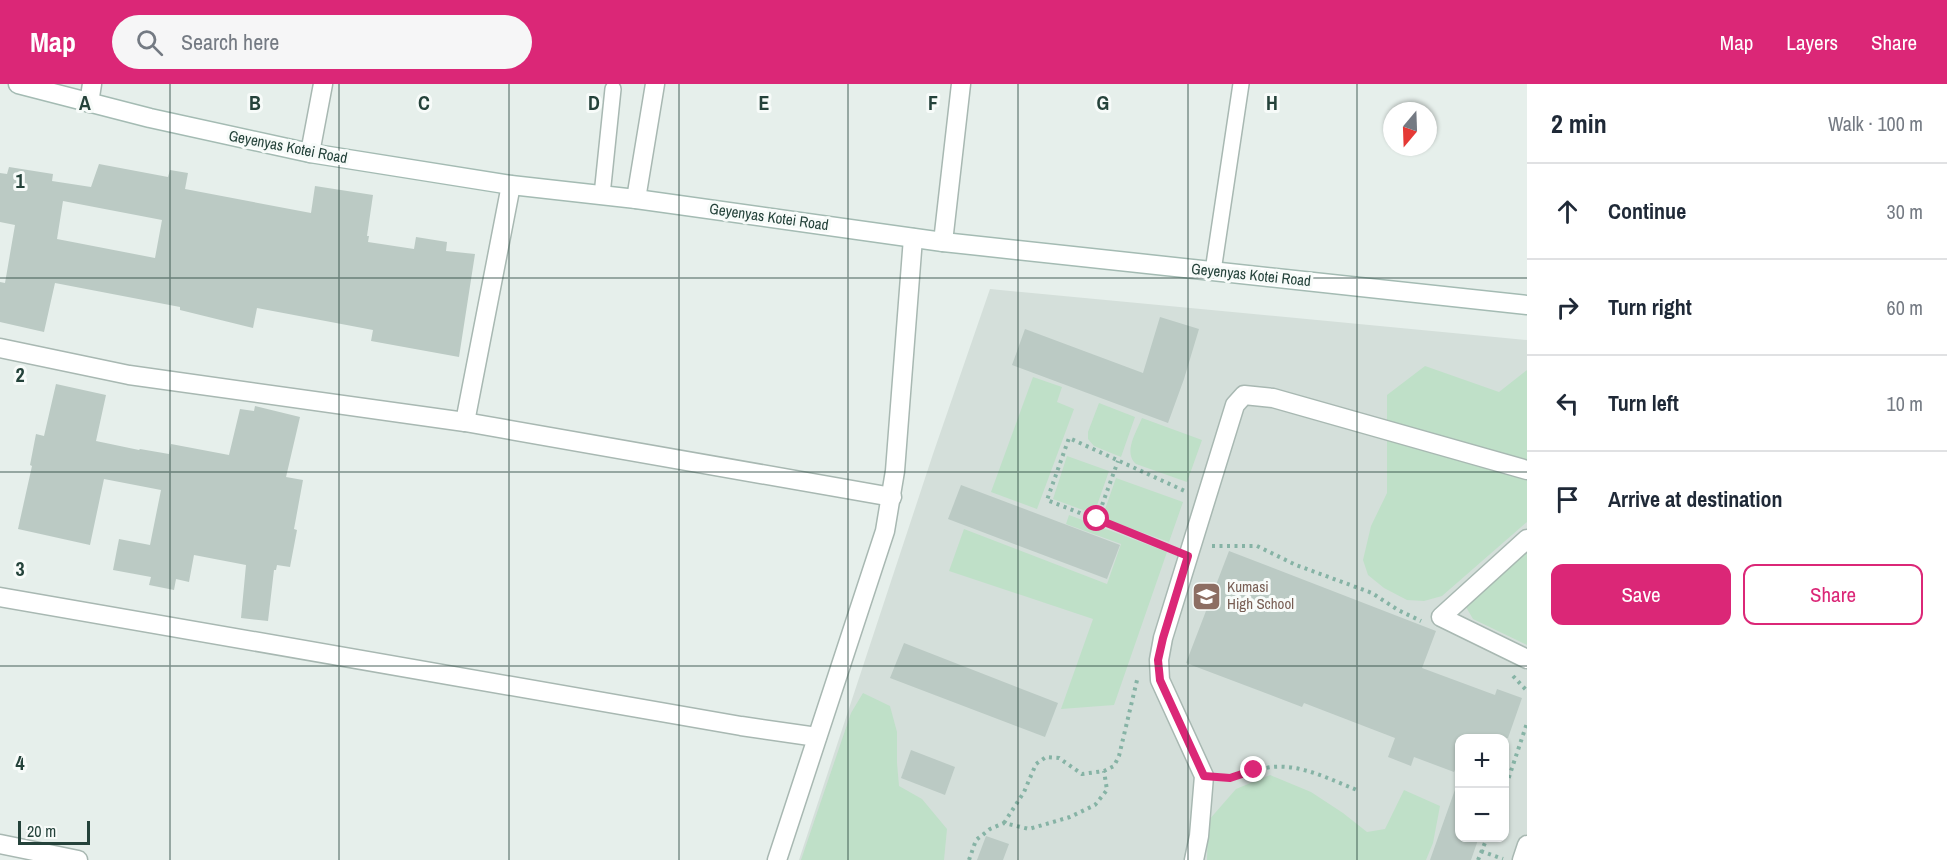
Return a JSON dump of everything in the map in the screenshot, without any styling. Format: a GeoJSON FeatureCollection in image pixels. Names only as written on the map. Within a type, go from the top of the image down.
{"type":"FeatureCollection","features":[{"type":"Feature","properties":{"kind":"street","name":"Geyenyas Kotei Road"},"geometry":{"type":"LineString","coordinates":[[18,84],[41,87],[89,103],[310,153],[512,185],[636,199],[943,242],[1527,305]]}},
{"type":"Feature","properties":{"kind":"street"},"geometry":{"type":"LineString","coordinates":[[89,103],[92,84]]}},
{"type":"Feature","properties":{"kind":"street"},"geometry":{"type":"LineString","coordinates":[[310,153],[324,84]]}},
{"type":"Feature","properties":{"kind":"street"},"geometry":{"type":"LineString","coordinates":[[636,199],[656,84]]}},
{"type":"Feature","properties":{"kind":"street"},"geometry":{"type":"LineString","coordinates":[[943,242],[961,84]]}},
{"type":"Feature","properties":{"kind":"street"},"geometry":{"type":"LineString","coordinates":[[465,422],[512,185]]}},
{"type":"Feature","properties":{"kind":"street"},"geometry":{"type":"LineString","coordinates":[[777,860],[885,531],[892,497],[914,238]]}},
{"type":"Feature","properties":{"kind":"street"},"geometry":{"type":"LineString","coordinates":[[0,348],[129,375],[465,422],[892,497]]}},
{"type":"Feature","properties":{"kind":"street"},"geometry":{"type":"LineString","coordinates":[[1194,860],[1199,836],[1204,776],[1160,680],[1158,660],[1235,405],[1244,395],[1273,398],[1527,470]]}},
{"type":"Feature","properties":{"kind":"street"},"geometry":{"type":"LineString","coordinates":[[1527,539],[1441,617],[1527,659]]}},
{"type":"Feature","properties":{"kind":"street"},"geometry":{"type":"LineString","coordinates":[[0,597],[741,726],[817,737]]}},
{"type":"Feature","properties":{"kind":"street"},"geometry":{"type":"LineString","coordinates":[[0,844],[78,860]]}},
{"type":"Feature","properties":{"kind":"street"},"geometry":{"type":"LineString","coordinates":[[1522,860],[1527,845]]}},
{"type":"Feature","properties":{"kind":"lane"},"geometry":{"type":"LineString","coordinates":[[1213,271],[1241,84]]}},
{"type":"Feature","properties":{"kind":"lane"},"geometry":{"type":"LineString","coordinates":[[602,195],[613,89]]}},
{"type":"Feature","properties":{"kind":"path"},"geometry":{"type":"LineString","coordinates":[[1205,500],[1069,438],[1047,500],[1188,556],[1215,544],[1257,546],[1296,565],[1356,588]]}},
{"type":"Feature","properties":{"kind":"path"},"geometry":{"type":"LineString","coordinates":[[1097,519],[1119,461]]}},
{"type":"Feature","properties":{"kind":"path"},"geometry":{"type":"LineString","coordinates":[[969,860],[976,840],[990,829],[1004,823],[1024,792],[1036,764],[1046,757],[1059,758],[1082,774],[1104,771],[1114,766],[1119,756],[1139,671]]}},
{"type":"Feature","properties":{"kind":"path"},"geometry":{"type":"LineString","coordinates":[[1505,788],[1527,723]]}},
{"type":"Feature","properties":{"kind":"path"},"geometry":{"type":"LineString","coordinates":[[1204,776],[1230,778],[1254,770],[1275,767],[1305,770],[1357,790]]}},
{"type":"Feature","properties":{"kind":"path"},"geometry":{"type":"LineString","coordinates":[[1004,823],[1029,829],[1070,817],[1095,805],[1107,790],[1104,771]]}},
{"type":"Feature","properties":{"kind":"path"},"geometry":{"type":"LineString","coordinates":[[1478,860],[1485,842]]}},
{"type":"Feature","properties":{"kind":"path"},"geometry":{"type":"LineString","coordinates":[[1481,851],[1505,860]]}},
{"type":"Feature","properties":{"kind":"shaded area","name":"Kumasi High School"},"geometry":{"type":"Polygon","coordinates":[[[990,289],[1527,340],[1527,860],[799,860],[990,289]]]}},
{"type":"Feature","properties":{"kind":"green space"},"geometry":{"type":"Polygon","coordinates":[[[1425,366],[1499,392],[1527,370],[1527,522],[1442,596],[1424,601],[1407,600],[1384,588],[1368,575],[1363,560],[1371,526],[1387,493],[1387,395],[1425,366]]]}},
{"type":"Feature","properties":{"kind":"green space"},"geometry":{"type":"Polygon","coordinates":[[[1033,377],[1062,387],[1057,402],[1074,409],[1037,509],[991,492],[1033,377]]]}},
{"type":"Feature","properties":{"kind":"green space"},"geometry":{"type":"Polygon","coordinates":[[[1099,403],[1135,417],[1121,457],[1094,446],[1088,439],[1088,432],[1099,403]]]}},
{"type":"Feature","properties":{"kind":"green space"},"geometry":{"type":"Polygon","coordinates":[[[1142,418],[1202,440],[1187,482],[1136,464],[1132,459],[1132,442],[1142,418]]]}},
{"type":"Feature","properties":{"kind":"green space"},"geometry":{"type":"Polygon","coordinates":[[[1067,456],[1109,471],[1094,514],[1053,499],[1067,456]]]}},
{"type":"Feature","properties":{"kind":"green space"},"geometry":{"type":"Polygon","coordinates":[[[1116,478],[1183,502],[1169,542],[1102,518],[1116,478]]]}},
{"type":"Feature","properties":{"kind":"green space"},"geometry":{"type":"Polygon","coordinates":[[[1069,515],[1167,552],[1114,705],[1061,709],[1093,619],[949,571],[964,529],[1107,584],[1121,544],[1066,524],[1069,515]]]}},
{"type":"Feature","properties":{"kind":"green space"},"geometry":{"type":"Polygon","coordinates":[[[1527,550],[1527,645],[1473,619],[1466,607],[1472,594],[1527,550]]]}},
{"type":"Feature","properties":{"kind":"green space"},"geometry":{"type":"Polygon","coordinates":[[[863,693],[890,706],[897,732],[899,786],[922,799],[947,829],[944,860],[801,860],[851,713],[863,693]]]}},
{"type":"Feature","properties":{"kind":"green space"},"geometry":{"type":"Polygon","coordinates":[[[1270,775],[1311,792],[1367,832],[1385,829],[1404,790],[1440,806],[1433,843],[1426,860],[1207,860],[1208,821],[1236,789],[1270,775]]]}},
{"type":"Feature","properties":{"kind":"building"},"geometry":{"type":"Polygon","coordinates":[[[99,164],[168,177],[170,170],[188,173],[185,189],[311,213],[315,186],[373,195],[368,242],[414,249],[416,237],[447,242],[446,251],[475,254],[459,357],[371,341],[373,330],[257,308],[253,328],[180,310],[180,307],[55,283],[44,332],[0,322],[0,282],[5,283],[15,225],[0,222],[0,173],[7,174],[9,167],[53,174],[52,181],[91,187],[99,164]],[[63,201],[57,239],[155,258],[162,220],[63,201]]]}},
{"type":"Feature","properties":{"kind":"building"},"geometry":{"type":"Polygon","coordinates":[[[1160,317],[1199,329],[1168,423],[1012,365],[1025,329],[1143,373],[1160,317]]]}},
{"type":"Feature","properties":{"kind":"building"},"geometry":{"type":"Polygon","coordinates":[[[56,384],[106,395],[96,441],[139,450],[169,454],[171,444],[229,455],[240,409],[254,411],[255,406],[300,417],[286,477],[303,480],[294,529],[297,530],[290,567],[277,565],[274,570],[268,621],[241,618],[246,565],[194,555],[189,582],[176,579],[174,590],[149,585],[151,577],[113,570],[119,539],[150,545],[161,490],[104,479],[90,545],[18,529],[32,466],[30,465],[36,434],[44,436],[56,384]]]}},
{"type":"Feature","properties":{"kind":"building"},"geometry":{"type":"Polygon","coordinates":[[[961,485],[1120,545],[1107,579],[948,519],[961,485]]]}},
{"type":"Feature","properties":{"kind":"building"},"geometry":{"type":"Polygon","coordinates":[[[1229,551],[1436,631],[1422,668],[1495,695],[1497,689],[1522,698],[1509,735],[1455,734],[1454,772],[1414,757],[1411,766],[1388,757],[1395,738],[1304,703],[1302,707],[1186,663],[1229,551]]]}},
{"type":"Feature","properties":{"kind":"building"},"geometry":{"type":"Polygon","coordinates":[[[904,643],[1058,703],[1045,737],[890,678],[904,643]]]}},
{"type":"Feature","properties":{"kind":"building"},"geometry":{"type":"Polygon","coordinates":[[[911,750],[955,767],[945,795],[901,778],[911,750]]]}},
{"type":"Feature","properties":{"kind":"building"},"geometry":{"type":"Polygon","coordinates":[[[1455,790],[1455,842],[1477,842],[1471,860],[1430,860],[1455,790]]]}},
{"type":"Feature","properties":{"kind":"building"},"geometry":{"type":"Polygon","coordinates":[[[986,836],[1009,844],[1003,860],[977,860],[986,836]]]}},
{"type":"Feature","properties":{"kind":"place","name":"Kumasi High School"},"geometry":{"type":"Point","coordinates":[1206,596]}},
{"type":"Feature","properties":{"kind":"route"},"geometry":{"type":"LineString","coordinates":[[1097,519],[1188,556],[1158,660],[1160,680],[1204,776],[1230,778],[1254,770]]}}]}
